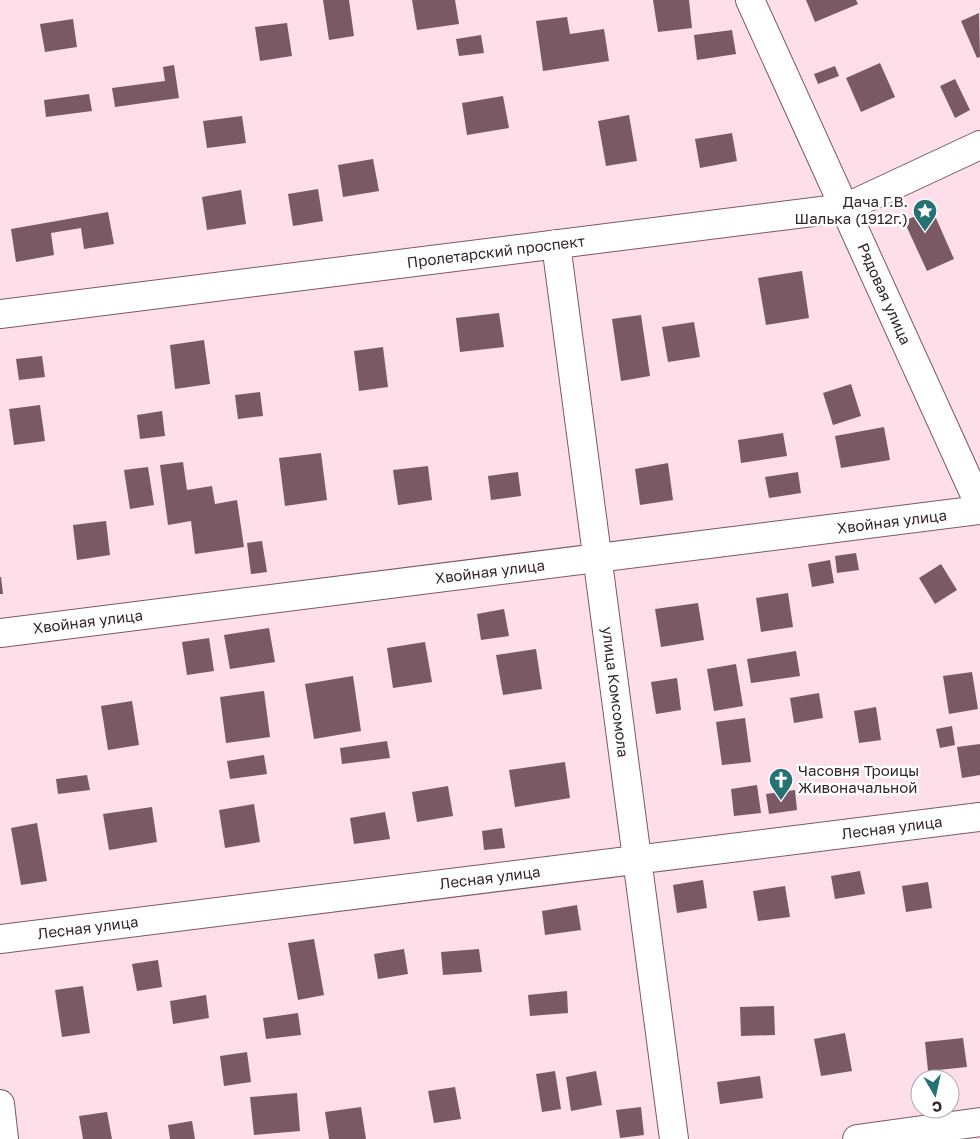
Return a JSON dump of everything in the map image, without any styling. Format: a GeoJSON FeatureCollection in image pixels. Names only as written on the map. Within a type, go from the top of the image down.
{"type":"FeatureCollection","features":[{"type":"Feature","properties":{"kind":"street","name":"Рядовая улица"},"geometry":{"type":"LineString","coordinates":[[750,0],[980,506]]}},
{"type":"Feature","properties":{"kind":"street","name":"Пролетарский проспект"},"geometry":{"type":"LineString","coordinates":[[0,314],[845,208],[980,145]]}},
{"type":"Feature","properties":{"kind":"street","name":"улица Комсомола"},"geometry":{"type":"LineString","coordinates":[[556,244],[674,1139]]}},
{"type":"Feature","properties":{"kind":"street","name":"Хвойная улица"},"geometry":{"type":"LineString","coordinates":[[0,634],[980,510]]}},
{"type":"Feature","properties":{"kind":"street","name":"Лесная улица"},"geometry":{"type":"LineString","coordinates":[[0,939],[980,817]]}},
{"type":"Feature","properties":{"kind":"street"},"geometry":{"type":"LineString","coordinates":[[0,1104],[4,1139]]}},
{"type":"Feature","properties":{"kind":"street"},"geometry":{"type":"LineString","coordinates":[[857,1139],[980,1122]]}},
{"type":"Feature","properties":{"kind":"building"},"geometry":{"type":"Polygon","coordinates":[[[323,0],[349,0],[354,36],[329,40],[323,0]]]}},
{"type":"Feature","properties":{"kind":"building"},"geometry":{"type":"Polygon","coordinates":[[[412,0],[455,0],[459,24],[417,30],[412,0]]]}},
{"type":"Feature","properties":{"kind":"building"},"geometry":{"type":"Polygon","coordinates":[[[653,0],[689,0],[692,28],[658,32],[653,0]]]}},
{"type":"Feature","properties":{"kind":"building"},"geometry":{"type":"Polygon","coordinates":[[[806,0],[856,0],[858,4],[815,22],[806,0]]]}},
{"type":"Feature","properties":{"kind":"building"},"geometry":{"type":"Polygon","coordinates":[[[979,13],[980,57],[977,58],[961,21],[979,13]]]}},
{"type":"Feature","properties":{"kind":"building"},"geometry":{"type":"Polygon","coordinates":[[[567,17],[570,34],[604,29],[609,61],[543,71],[536,21],[567,17]]]}},
{"type":"Feature","properties":{"kind":"building"},"geometry":{"type":"Polygon","coordinates":[[[73,19],[77,47],[45,52],[40,24],[73,19]]]}},
{"type":"Feature","properties":{"kind":"building"},"geometry":{"type":"Polygon","coordinates":[[[287,23],[292,56],[260,61],[255,27],[287,23]]]}},
{"type":"Feature","properties":{"kind":"building"},"geometry":{"type":"Polygon","coordinates":[[[732,30],[736,54],[697,60],[694,35],[732,30]]]}},
{"type":"Feature","properties":{"kind":"building"},"geometry":{"type":"Polygon","coordinates":[[[481,35],[484,53],[459,56],[456,39],[481,35]]]}},
{"type":"Feature","properties":{"kind":"building"},"geometry":{"type":"Polygon","coordinates":[[[880,63],[895,97],[861,112],[846,78],[880,63]]]}},
{"type":"Feature","properties":{"kind":"building"},"geometry":{"type":"Polygon","coordinates":[[[174,65],[179,98],[115,107],[112,88],[165,81],[163,67],[174,65]]]}},
{"type":"Feature","properties":{"kind":"building"},"geometry":{"type":"Polygon","coordinates":[[[835,66],[839,76],[818,84],[814,74],[835,66]]]}},
{"type":"Feature","properties":{"kind":"building"},"geometry":{"type":"Polygon","coordinates":[[[955,79],[970,110],[955,118],[940,86],[955,79]]]}},
{"type":"Feature","properties":{"kind":"building"},"geometry":{"type":"Polygon","coordinates":[[[89,94],[92,111],[46,117],[44,100],[89,94]]]}},
{"type":"Feature","properties":{"kind":"building"},"geometry":{"type":"Polygon","coordinates":[[[503,96],[509,128],[467,135],[462,103],[503,96]]]}},
{"type":"Feature","properties":{"kind":"building"},"geometry":{"type":"Polygon","coordinates":[[[629,115],[637,161],[606,166],[598,121],[629,115]]]}},
{"type":"Feature","properties":{"kind":"building"},"geometry":{"type":"Polygon","coordinates":[[[242,116],[246,143],[207,148],[203,121],[242,116]]]}},
{"type":"Feature","properties":{"kind":"building"},"geometry":{"type":"Polygon","coordinates":[[[732,133],[737,161],[700,168],[695,139],[732,133]]]}},
{"type":"Feature","properties":{"kind":"building"},"geometry":{"type":"Polygon","coordinates":[[[373,159],[379,191],[343,197],[338,165],[373,159]]]}},
{"type":"Feature","properties":{"kind":"building"},"geometry":{"type":"Polygon","coordinates":[[[318,189],[323,221],[293,226],[288,194],[318,189]]]}},
{"type":"Feature","properties":{"kind":"building"},"geometry":{"type":"Polygon","coordinates":[[[241,190],[246,224],[207,230],[202,197],[241,190]]]}},
{"type":"Feature","properties":{"kind":"building"},"geometry":{"type":"Polygon","coordinates":[[[932,209],[954,259],[927,271],[904,221],[932,209]]]}},
{"type":"Feature","properties":{"kind":"building"},"geometry":{"type":"Polygon","coordinates":[[[108,212],[114,244],[84,249],[81,228],[51,233],[54,255],[16,262],[11,229],[108,212]]]}},
{"type":"Feature","properties":{"kind":"building"},"geometry":{"type":"Polygon","coordinates":[[[802,271],[809,318],[766,325],[758,278],[802,271]]]}},
{"type":"Feature","properties":{"kind":"building"},"geometry":{"type":"Polygon","coordinates":[[[499,313],[504,347],[460,352],[456,318],[499,313]]]}},
{"type":"Feature","properties":{"kind":"building"},"geometry":{"type":"Polygon","coordinates":[[[641,315],[650,376],[621,381],[612,319],[641,315]]]}},
{"type":"Feature","properties":{"kind":"building"},"geometry":{"type":"Polygon","coordinates":[[[694,322],[700,357],[668,362],[662,327],[694,322]]]}},
{"type":"Feature","properties":{"kind":"building"},"geometry":{"type":"Polygon","coordinates":[[[204,340],[210,384],[175,389],[170,345],[204,340]]]}},
{"type":"Feature","properties":{"kind":"building"},"geometry":{"type":"Polygon","coordinates":[[[383,347],[388,387],[359,391],[354,351],[383,347]]]}},
{"type":"Feature","properties":{"kind":"building"},"geometry":{"type":"Polygon","coordinates":[[[42,356],[45,377],[19,380],[16,359],[42,356]]]}},
{"type":"Feature","properties":{"kind":"building"},"geometry":{"type":"Polygon","coordinates":[[[851,384],[861,416],[833,425],[823,393],[851,384]]]}},
{"type":"Feature","properties":{"kind":"building"},"geometry":{"type":"Polygon","coordinates":[[[260,392],[263,416],[238,419],[235,395],[260,392]]]}},
{"type":"Feature","properties":{"kind":"building"},"geometry":{"type":"Polygon","coordinates":[[[40,405],[45,441],[14,445],[9,409],[40,405]]]}},
{"type":"Feature","properties":{"kind":"building"},"geometry":{"type":"Polygon","coordinates":[[[162,411],[165,436],[140,439],[137,415],[162,411]]]}},
{"type":"Feature","properties":{"kind":"building"},"geometry":{"type":"Polygon","coordinates":[[[884,427],[890,460],[841,468],[835,436],[884,427]]]}},
{"type":"Feature","properties":{"kind":"building"},"geometry":{"type":"Polygon","coordinates":[[[783,433],[787,456],[741,463],[738,440],[783,433]]]}},
{"type":"Feature","properties":{"kind":"building"},"geometry":{"type":"Polygon","coordinates":[[[321,453],[327,500],[285,506],[279,458],[321,453]]]}},
{"type":"Feature","properties":{"kind":"building"},"geometry":{"type":"Polygon","coordinates":[[[183,462],[187,490],[212,486],[215,504],[237,500],[244,547],[195,554],[191,521],[168,525],[160,465],[183,462]]]}},
{"type":"Feature","properties":{"kind":"building"},"geometry":{"type":"Polygon","coordinates":[[[668,463],[673,500],[640,505],[635,469],[668,463]]]}},
{"type":"Feature","properties":{"kind":"building"},"geometry":{"type":"Polygon","coordinates":[[[428,466],[432,500],[398,505],[393,470],[428,466]]]}},
{"type":"Feature","properties":{"kind":"building"},"geometry":{"type":"Polygon","coordinates":[[[148,467],[154,505],[130,509],[124,470],[148,467]]]}},
{"type":"Feature","properties":{"kind":"building"},"geometry":{"type":"Polygon","coordinates":[[[518,472],[521,496],[491,500],[488,476],[518,472]]]}},
{"type":"Feature","properties":{"kind":"building"},"geometry":{"type":"Polygon","coordinates":[[[798,472],[801,493],[769,498],[765,477],[798,472]]]}},
{"type":"Feature","properties":{"kind":"building"},"geometry":{"type":"Polygon","coordinates":[[[106,521],[110,555],[77,560],[73,525],[106,521]]]}},
{"type":"Feature","properties":{"kind":"building"},"geometry":{"type":"Polygon","coordinates":[[[262,541],[267,572],[251,574],[247,543],[262,541]]]}},
{"type":"Feature","properties":{"kind":"building"},"geometry":{"type":"Polygon","coordinates":[[[856,553],[859,570],[837,573],[835,556],[856,553]]]}},
{"type":"Feature","properties":{"kind":"building"},"geometry":{"type":"Polygon","coordinates":[[[830,560],[834,583],[812,587],[808,564],[830,560]]]}},
{"type":"Feature","properties":{"kind":"building"},"geometry":{"type":"Polygon","coordinates":[[[941,564],[957,590],[935,604],[919,578],[941,564]]]}},
{"type":"Feature","properties":{"kind":"building"},"geometry":{"type":"Polygon","coordinates":[[[1,577],[3,594],[0,594],[1,577]]]}},
{"type":"Feature","properties":{"kind":"building"},"geometry":{"type":"Polygon","coordinates":[[[788,593],[793,627],[761,632],[756,598],[788,593]]]}},
{"type":"Feature","properties":{"kind":"building"},"geometry":{"type":"Polygon","coordinates":[[[698,603],[704,640],[661,647],[655,609],[698,603]]]}},
{"type":"Feature","properties":{"kind":"building"},"geometry":{"type":"Polygon","coordinates":[[[504,609],[509,636],[481,640],[477,614],[504,609]]]}},
{"type":"Feature","properties":{"kind":"building"},"geometry":{"type":"Polygon","coordinates":[[[269,628],[275,662],[230,669],[224,635],[269,628]]]}},
{"type":"Feature","properties":{"kind":"building"},"geometry":{"type":"Polygon","coordinates":[[[209,638],[214,671],[187,675],[182,642],[209,638]]]}},
{"type":"Feature","properties":{"kind":"building"},"geometry":{"type":"Polygon","coordinates":[[[425,642],[432,682],[393,688],[387,648],[425,642]]]}},
{"type":"Feature","properties":{"kind":"building"},"geometry":{"type":"Polygon","coordinates":[[[536,649],[542,689],[503,695],[496,655],[536,649]]]}},
{"type":"Feature","properties":{"kind":"building"},"geometry":{"type":"Polygon","coordinates":[[[796,651],[800,676],[751,683],[747,659],[796,651]]]}},
{"type":"Feature","properties":{"kind":"building"},"geometry":{"type":"Polygon","coordinates":[[[736,664],[743,706],[714,711],[707,669],[736,664]]]}},
{"type":"Feature","properties":{"kind":"building"},"geometry":{"type":"Polygon","coordinates":[[[972,672],[978,709],[949,714],[943,676],[972,672]]]}},
{"type":"Feature","properties":{"kind":"building"},"geometry":{"type":"Polygon","coordinates":[[[353,676],[361,731],[314,739],[305,684],[353,676]]]}},
{"type":"Feature","properties":{"kind":"building"},"geometry":{"type":"Polygon","coordinates":[[[677,678],[681,710],[656,714],[651,682],[677,678]]]}},
{"type":"Feature","properties":{"kind":"building"},"geometry":{"type":"Polygon","coordinates":[[[264,691],[270,737],[226,743],[220,697],[264,691]]]}},
{"type":"Feature","properties":{"kind":"building"},"geometry":{"type":"Polygon","coordinates":[[[819,693],[823,718],[794,723],[790,698],[819,693]]]}},
{"type":"Feature","properties":{"kind":"building"},"geometry":{"type":"Polygon","coordinates":[[[132,701],[139,745],[108,750],[101,706],[132,701]]]}},
{"type":"Feature","properties":{"kind":"building"},"geometry":{"type":"Polygon","coordinates":[[[876,707],[881,740],[859,743],[854,711],[876,707]]]}},
{"type":"Feature","properties":{"kind":"building"},"geometry":{"type":"Polygon","coordinates":[[[745,718],[751,762],[722,765],[716,722],[745,718]]]}},
{"type":"Feature","properties":{"kind":"building"},"geometry":{"type":"Polygon","coordinates":[[[952,726],[955,745],[940,748],[936,729],[952,726]]]}},
{"type":"Feature","properties":{"kind":"building"},"geometry":{"type":"Polygon","coordinates":[[[387,741],[390,758],[342,764],[340,748],[387,741]]]}},
{"type":"Feature","properties":{"kind":"building"},"geometry":{"type":"Polygon","coordinates":[[[980,744],[980,775],[962,778],[957,747],[980,744]]]}},
{"type":"Feature","properties":{"kind":"building"},"geometry":{"type":"Polygon","coordinates":[[[264,755],[267,774],[230,779],[227,761],[264,755]]]}},
{"type":"Feature","properties":{"kind":"building"},"geometry":{"type":"Polygon","coordinates":[[[565,762],[570,798],[515,807],[509,770],[565,762]]]}},
{"type":"Feature","properties":{"kind":"building"},"geometry":{"type":"Polygon","coordinates":[[[87,775],[90,790],[58,794],[56,779],[87,775]]]}},
{"type":"Feature","properties":{"kind":"building"},"geometry":{"type":"Polygon","coordinates":[[[757,785],[761,813],[734,816],[731,789],[757,785]]]}},
{"type":"Feature","properties":{"kind":"building"},"geometry":{"type":"Polygon","coordinates":[[[448,786],[453,816],[417,822],[412,792],[448,786]]]}},
{"type":"Feature","properties":{"kind":"building"},"geometry":{"type":"Polygon","coordinates":[[[795,790],[797,810],[769,814],[766,794],[795,790]]]}},
{"type":"Feature","properties":{"kind":"building"},"geometry":{"type":"Polygon","coordinates":[[[254,804],[260,842],[225,848],[219,810],[254,804]]]}},
{"type":"Feature","properties":{"kind":"building"},"geometry":{"type":"Polygon","coordinates":[[[152,807],[157,842],[109,850],[103,814],[152,807]]]}},
{"type":"Feature","properties":{"kind":"building"},"geometry":{"type":"Polygon","coordinates":[[[385,812],[390,839],[354,844],[350,818],[385,812]]]}},
{"type":"Feature","properties":{"kind":"building"},"geometry":{"type":"Polygon","coordinates":[[[37,823],[47,881],[21,885],[11,828],[37,823]]]}},
{"type":"Feature","properties":{"kind":"building"},"geometry":{"type":"Polygon","coordinates":[[[502,828],[505,848],[484,850],[482,831],[502,828]]]}},
{"type":"Feature","properties":{"kind":"building"},"geometry":{"type":"Polygon","coordinates":[[[860,871],[865,894],[835,899],[831,876],[860,871]]]}},
{"type":"Feature","properties":{"kind":"building"},"geometry":{"type":"Polygon","coordinates":[[[703,880],[707,908],[677,913],[673,885],[703,880]]]}},
{"type":"Feature","properties":{"kind":"building"},"geometry":{"type":"Polygon","coordinates":[[[928,882],[932,908],[906,912],[902,886],[928,882]]]}},
{"type":"Feature","properties":{"kind":"building"},"geometry":{"type":"Polygon","coordinates":[[[785,886],[790,917],[758,921],[753,891],[785,886]]]}},
{"type":"Feature","properties":{"kind":"building"},"geometry":{"type":"Polygon","coordinates":[[[577,905],[581,930],[545,935],[542,911],[577,905]]]}},
{"type":"Feature","properties":{"kind":"building"},"geometry":{"type":"Polygon","coordinates":[[[314,939],[324,995],[298,1000],[288,943],[314,939]]]}},
{"type":"Feature","properties":{"kind":"building"},"geometry":{"type":"Polygon","coordinates":[[[404,949],[408,974],[378,979],[374,954],[404,949]]]}},
{"type":"Feature","properties":{"kind":"building"},"geometry":{"type":"Polygon","coordinates":[[[479,949],[482,972],[443,975],[441,952],[479,949]]]}},
{"type":"Feature","properties":{"kind":"building"},"geometry":{"type":"Polygon","coordinates":[[[158,960],[162,987],[137,991],[132,964],[158,960]]]}},
{"type":"Feature","properties":{"kind":"building"},"geometry":{"type":"Polygon","coordinates":[[[83,986],[90,1033],[62,1037],[55,990],[83,986]]]}},
{"type":"Feature","properties":{"kind":"building"},"geometry":{"type":"Polygon","coordinates":[[[567,991],[568,1013],[530,1016],[528,995],[567,991]]]}},
{"type":"Feature","properties":{"kind":"building"},"geometry":{"type":"Polygon","coordinates":[[[206,995],[209,1018],[173,1024],[170,1001],[206,995]]]}},
{"type":"Feature","properties":{"kind":"building"},"geometry":{"type":"Polygon","coordinates":[[[774,1006],[775,1035],[741,1036],[740,1007],[774,1006]]]}},
{"type":"Feature","properties":{"kind":"building"},"geometry":{"type":"Polygon","coordinates":[[[298,1013],[301,1035],[266,1039],[263,1018],[298,1013]]]}},
{"type":"Feature","properties":{"kind":"building"},"geometry":{"type":"Polygon","coordinates":[[[845,1033],[852,1071],[821,1076],[814,1039],[845,1033]]]}},
{"type":"Feature","properties":{"kind":"building"},"geometry":{"type":"Polygon","coordinates":[[[963,1038],[967,1067],[928,1069],[925,1042],[963,1038]]]}},
{"type":"Feature","properties":{"kind":"building"},"geometry":{"type":"Polygon","coordinates":[[[247,1052],[251,1082],[224,1086],[220,1056],[247,1052]]]}},
{"type":"Feature","properties":{"kind":"building"},"geometry":{"type":"Polygon","coordinates":[[[555,1071],[561,1109],[542,1112],[536,1074],[555,1071]]]}},
{"type":"Feature","properties":{"kind":"building"},"geometry":{"type":"Polygon","coordinates":[[[596,1071],[602,1105],[571,1111],[566,1077],[596,1071]]]}},
{"type":"Feature","properties":{"kind":"building"},"geometry":{"type":"Polygon","coordinates":[[[760,1076],[763,1098],[720,1104],[717,1082],[760,1076]]]}},
{"type":"Feature","properties":{"kind":"building"},"geometry":{"type":"Polygon","coordinates":[[[455,1087],[461,1119],[434,1123],[428,1091],[455,1087]]]}},
{"type":"Feature","properties":{"kind":"building"},"geometry":{"type":"Polygon","coordinates":[[[297,1093],[300,1131],[254,1135],[250,1097],[297,1093]]]}},
{"type":"Feature","properties":{"kind":"building"},"geometry":{"type":"Polygon","coordinates":[[[361,1107],[366,1139],[329,1139],[325,1112],[361,1107]]]}},
{"type":"Feature","properties":{"kind":"building"},"geometry":{"type":"Polygon","coordinates":[[[641,1107],[644,1135],[620,1138],[616,1110],[641,1107]]]}},
{"type":"Feature","properties":{"kind":"building"},"geometry":{"type":"Polygon","coordinates":[[[107,1112],[112,1139],[83,1139],[79,1116],[107,1112]]]}},
{"type":"Feature","properties":{"kind":"building"},"geometry":{"type":"Polygon","coordinates":[[[192,1121],[195,1139],[170,1139],[168,1125],[192,1121]]]}},
{"type":"Feature","properties":{"kind":"place","name":"Дача Г.В. Шалька (1912г.)"},"geometry":{"type":"Point","coordinates":[925,232]}},
{"type":"Feature","properties":{"kind":"place","name":"Часовня Троицы Живоначальной"},"geometry":{"type":"Point","coordinates":[781,801]}}]}
